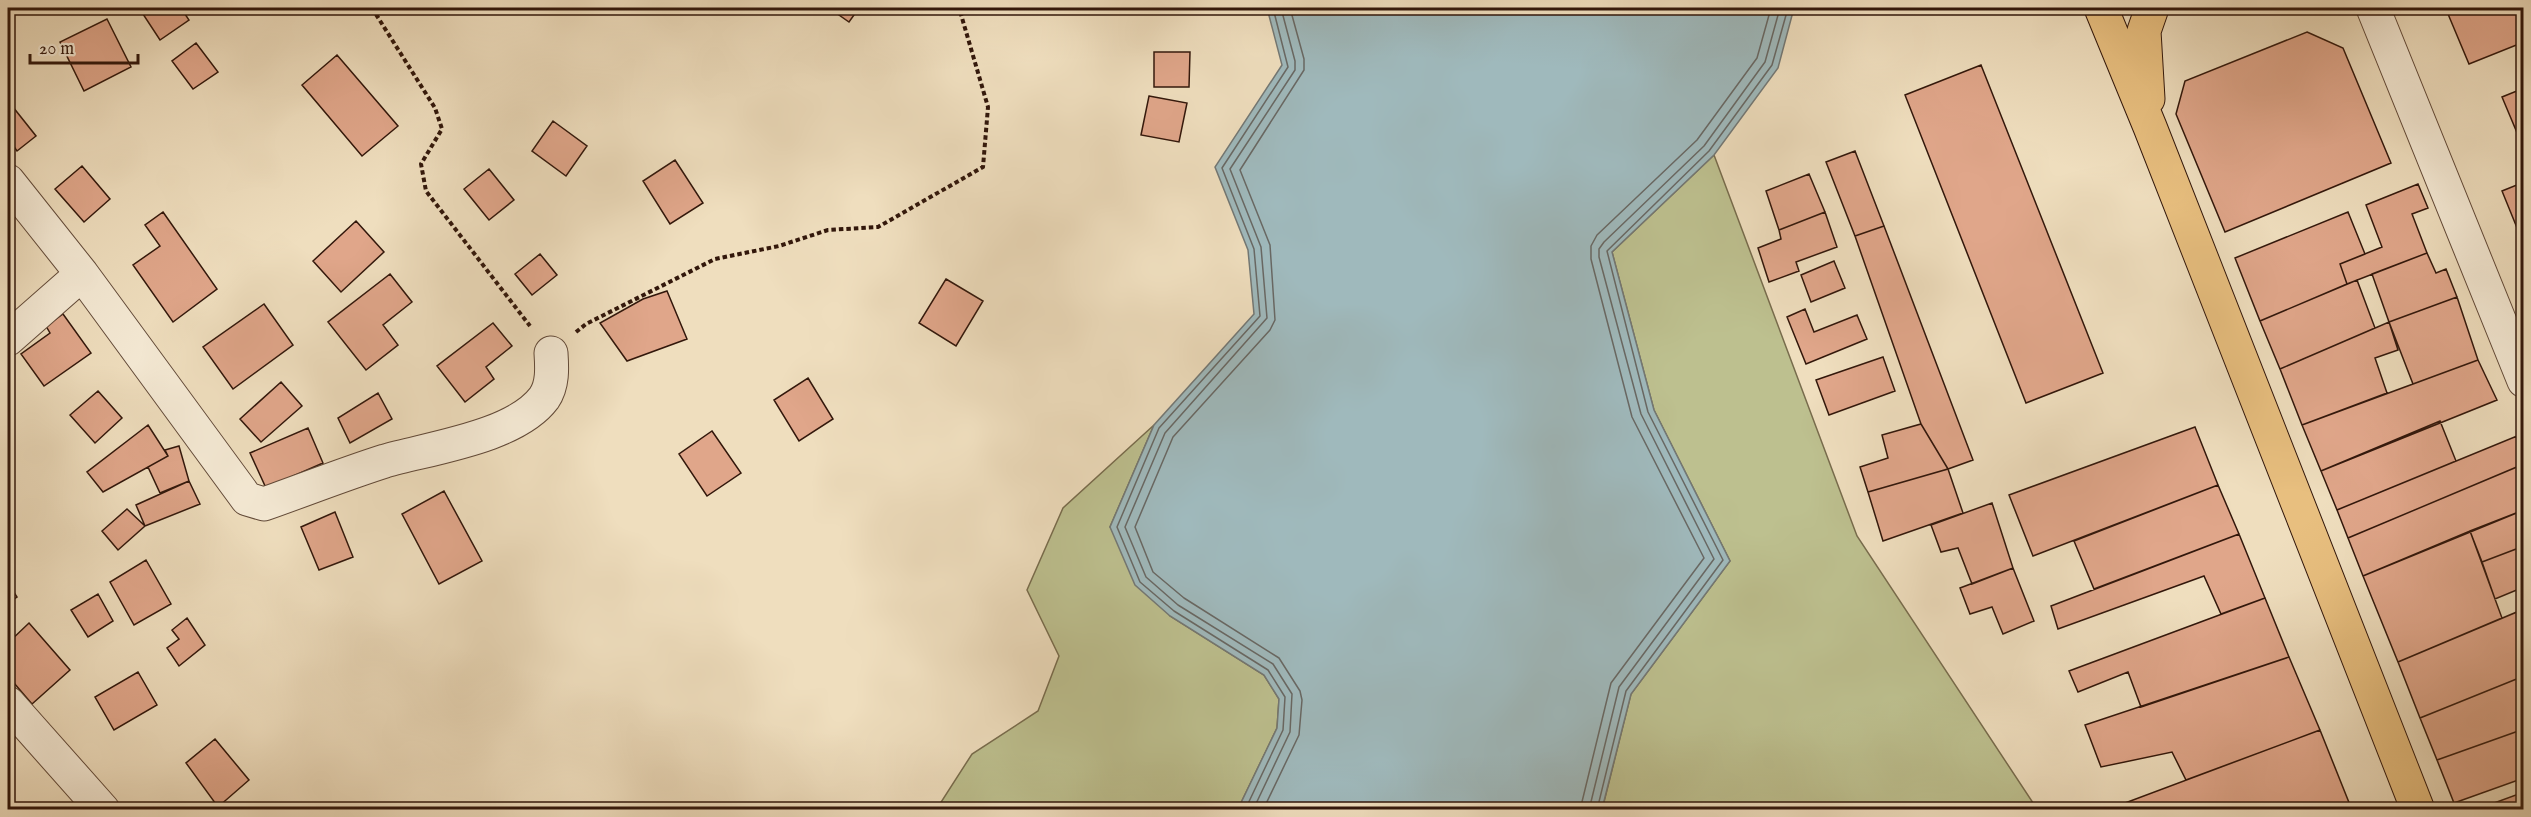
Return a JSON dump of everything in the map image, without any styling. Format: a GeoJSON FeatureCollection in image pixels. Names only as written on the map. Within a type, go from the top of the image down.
{"type":"FeatureCollection","features":[{"type":"Feature","properties":{"kind":"main road"},"geometry":{"type":"LineString","coordinates":[[2101,8],[2150,127],[2418,810]]}},
{"type":"Feature","properties":{"kind":"main road"},"geometry":{"type":"LineString","coordinates":[[2150,127],[2144,31],[2152,8]]}},
{"type":"Feature","properties":{"kind":"street"},"geometry":{"type":"LineString","coordinates":[[2373,8],[2523,381]]}},
{"type":"Feature","properties":{"kind":"street"},"geometry":{"type":"LineString","coordinates":[[8,180],[82,274],[247,499],[264,504],[384,461],[473,439],[522,417],[545,397],[552,374],[551,353]]}},
{"type":"Feature","properties":{"kind":"street"},"geometry":{"type":"LineString","coordinates":[[8,339],[82,274]]}},
{"type":"Feature","properties":{"kind":"street"},"geometry":{"type":"LineString","coordinates":[[8,703],[103,810]]}},
{"type":"Feature","properties":{"kind":"path"},"geometry":{"type":"LineString","coordinates":[[372,8],[435,108],[442,129],[421,164],[426,191],[551,353],[586,324],[715,259],[779,246],[828,230],[878,227],[983,167],[988,107],[960,11],[954,8]]}},
{"type":"Feature","properties":{"kind":"path"},"geometry":{"type":"LineString","coordinates":[[960,11],[966,8]]}},
{"type":"Feature","properties":{"kind":"green space"},"geometry":{"type":"Polygon","coordinates":[[[1714,155],[1857,536],[2037,809],[1602,810],[1631,694],[1730,561],[1654,410],[1612,252],[1714,155]]]}},
{"type":"Feature","properties":{"kind":"green space"},"geometry":{"type":"Polygon","coordinates":[[[1154,425],[1110,527],[1170,616],[1264,675],[1279,699],[1277,728],[1238,809],[936,810],[972,754],[1038,711],[1059,656],[1027,590],[1063,508],[1154,425]]]}},
{"type":"Feature","properties":{"kind":"water"},"geometry":{"type":"Polygon","coordinates":[[[1267,8],[1794,8],[1778,68],[1714,155],[1612,252],[1654,410],[1730,561],[1631,694],[1602,809],[1238,809],[1277,728],[1279,699],[1264,675],[1170,616],[1135,585],[1110,527],[1154,425],[1254,314],[1248,250],[1215,167],[1282,65],[1267,8]]]}},
{"type":"Feature","properties":{"kind":"building"},"geometry":{"type":"Polygon","coordinates":[[[139,8],[181,8],[189,20],[160,40],[139,8]]]}},
{"type":"Feature","properties":{"kind":"building"},"geometry":{"type":"Polygon","coordinates":[[[829,8],[859,8],[849,22],[829,8]]]}},
{"type":"Feature","properties":{"kind":"building"},"geometry":{"type":"Polygon","coordinates":[[[2464,8],[2524,8],[2524,42],[2469,64],[2448,14],[2464,8]]]}},
{"type":"Feature","properties":{"kind":"building"},"geometry":{"type":"Polygon","coordinates":[[[107,19],[131,67],[84,91],[60,42],[107,19]]]}},
{"type":"Feature","properties":{"kind":"building"},"geometry":{"type":"Polygon","coordinates":[[[2307,32],[2343,48],[2391,163],[2225,232],[2176,114],[2185,81],[2307,32]]]}},
{"type":"Feature","properties":{"kind":"building"},"geometry":{"type":"Polygon","coordinates":[[[196,43],[218,72],[193,89],[172,61],[196,43]]]}},
{"type":"Feature","properties":{"kind":"building"},"geometry":{"type":"Polygon","coordinates":[[[1154,52],[1190,52],[1189,87],[1154,87],[1154,52]]]}},
{"type":"Feature","properties":{"kind":"building"},"geometry":{"type":"Polygon","coordinates":[[[337,55],[398,126],[362,156],[302,85],[337,55]]]}},
{"type":"Feature","properties":{"kind":"building"},"geometry":{"type":"Polygon","coordinates":[[[1981,65],[2103,373],[2026,403],[1905,95],[1981,65]]]}},
{"type":"Feature","properties":{"kind":"building"},"geometry":{"type":"Polygon","coordinates":[[[2524,88],[2524,133],[2518,135],[2502,97],[2524,88]]]}},
{"type":"Feature","properties":{"kind":"building"},"geometry":{"type":"Polygon","coordinates":[[[1149,96],[1187,103],[1179,142],[1141,135],[1149,96]]]}},
{"type":"Feature","properties":{"kind":"building"},"geometry":{"type":"Polygon","coordinates":[[[9,102],[36,136],[17,151],[8,138],[9,102]]]}},
{"type":"Feature","properties":{"kind":"building"},"geometry":{"type":"Polygon","coordinates":[[[553,121],[587,146],[566,176],[532,151],[553,121]]]}},
{"type":"Feature","properties":{"kind":"building"},"geometry":{"type":"Polygon","coordinates":[[[1855,151],[1884,226],[1855,236],[1826,162],[1855,151]]]}},
{"type":"Feature","properties":{"kind":"building"},"geometry":{"type":"Polygon","coordinates":[[[675,160],[703,203],[670,224],[643,181],[675,160]]]}},
{"type":"Feature","properties":{"kind":"building"},"geometry":{"type":"Polygon","coordinates":[[[82,166],[110,199],[84,222],[55,189],[82,166]]]}},
{"type":"Feature","properties":{"kind":"building"},"geometry":{"type":"Polygon","coordinates":[[[489,169],[514,200],[489,220],[464,189],[489,169]]]}},
{"type":"Feature","properties":{"kind":"building"},"geometry":{"type":"Polygon","coordinates":[[[1809,174],[1825,212],[1779,230],[1766,191],[1809,174]]]}},
{"type":"Feature","properties":{"kind":"building"},"geometry":{"type":"Polygon","coordinates":[[[2524,182],[2524,245],[2502,191],[2524,182]]]}},
{"type":"Feature","properties":{"kind":"building"},"geometry":{"type":"Polygon","coordinates":[[[2418,184],[2428,208],[2412,214],[2427,253],[2347,284],[2340,264],[2382,247],[2366,205],[2418,184]]]}},
{"type":"Feature","properties":{"kind":"building"},"geometry":{"type":"Polygon","coordinates":[[[163,212],[217,289],[173,322],[133,265],[160,246],[145,225],[163,212]]]}},
{"type":"Feature","properties":{"kind":"building"},"geometry":{"type":"Polygon","coordinates":[[[1825,212],[1837,247],[1796,262],[1799,271],[1769,282],[1758,248],[1781,239],[1779,230],[1825,212]]]}},
{"type":"Feature","properties":{"kind":"building"},"geometry":{"type":"Polygon","coordinates":[[[2348,212],[2365,254],[2340,264],[2347,284],[2260,321],[2235,258],[2348,212]]]}},
{"type":"Feature","properties":{"kind":"building"},"geometry":{"type":"Polygon","coordinates":[[[356,221],[384,252],[341,292],[313,261],[356,221]]]}},
{"type":"Feature","properties":{"kind":"building"},"geometry":{"type":"Polygon","coordinates":[[[1884,226],[1973,460],[1948,469],[1921,424],[1855,236],[1884,226]]]}},
{"type":"Feature","properties":{"kind":"building"},"geometry":{"type":"Polygon","coordinates":[[[2427,253],[2436,273],[2446,269],[2457,297],[2389,322],[2372,274],[2427,253]]]}},
{"type":"Feature","properties":{"kind":"building"},"geometry":{"type":"Polygon","coordinates":[[[540,254],[557,275],[532,295],[515,274],[540,254]]]}},
{"type":"Feature","properties":{"kind":"building"},"geometry":{"type":"Polygon","coordinates":[[[1834,261],[1845,288],[1811,302],[1801,275],[1834,261]]]}},
{"type":"Feature","properties":{"kind":"building"},"geometry":{"type":"Polygon","coordinates":[[[390,274],[412,302],[383,325],[398,345],[366,370],[328,322],[390,274]]]}},
{"type":"Feature","properties":{"kind":"building"},"geometry":{"type":"Polygon","coordinates":[[[946,279],[983,301],[956,346],[919,323],[946,279]]]}},
{"type":"Feature","properties":{"kind":"building"},"geometry":{"type":"Polygon","coordinates":[[[2357,280],[2375,328],[2280,369],[2260,321],[2357,280]]]}},
{"type":"Feature","properties":{"kind":"building"},"geometry":{"type":"Polygon","coordinates":[[[667,291],[687,339],[627,361],[600,323],[643,299],[667,291]]]}},
{"type":"Feature","properties":{"kind":"building"},"geometry":{"type":"Polygon","coordinates":[[[2457,297],[2478,360],[2413,384],[2389,322],[2457,297]]]}},
{"type":"Feature","properties":{"kind":"building"},"geometry":{"type":"Polygon","coordinates":[[[264,304],[293,345],[233,389],[203,347],[264,304]]]}},
{"type":"Feature","properties":{"kind":"building"},"geometry":{"type":"Polygon","coordinates":[[[1805,309],[1814,332],[1857,315],[1867,339],[1806,364],[1787,317],[1805,309]]]}},
{"type":"Feature","properties":{"kind":"building"},"geometry":{"type":"Polygon","coordinates":[[[63,314],[91,353],[44,386],[21,354],[50,333],[46,326],[63,314]]]}},
{"type":"Feature","properties":{"kind":"building"},"geometry":{"type":"Polygon","coordinates":[[[2389,322],[2398,350],[2375,358],[2387,393],[2302,425],[2280,369],[2389,322]]]}},
{"type":"Feature","properties":{"kind":"building"},"geometry":{"type":"Polygon","coordinates":[[[493,323],[512,346],[486,367],[494,379],[465,402],[437,366],[493,323]]]}},
{"type":"Feature","properties":{"kind":"building"},"geometry":{"type":"Polygon","coordinates":[[[1883,357],[1895,391],[1829,415],[1816,380],[1883,357]]]}},
{"type":"Feature","properties":{"kind":"building"},"geometry":{"type":"Polygon","coordinates":[[[2478,360],[2497,400],[2321,471],[2302,425],[2478,360]]]}},
{"type":"Feature","properties":{"kind":"building"},"geometry":{"type":"Polygon","coordinates":[[[808,378],[833,419],[799,441],[774,400],[808,378]]]}},
{"type":"Feature","properties":{"kind":"building"},"geometry":{"type":"Polygon","coordinates":[[[281,382],[302,406],[261,442],[240,419],[281,382]]]}},
{"type":"Feature","properties":{"kind":"building"},"geometry":{"type":"Polygon","coordinates":[[[98,391],[122,418],[95,443],[70,415],[98,391]]]}},
{"type":"Feature","properties":{"kind":"building"},"geometry":{"type":"Polygon","coordinates":[[[378,393],[392,419],[350,443],[338,418],[378,393]]]}},
{"type":"Feature","properties":{"kind":"building"},"geometry":{"type":"Polygon","coordinates":[[[2440,421],[2456,461],[2337,510],[2321,471],[2440,421]]]}},
{"type":"Feature","properties":{"kind":"building"},"geometry":{"type":"Polygon","coordinates":[[[1921,424],[1948,469],[1868,492],[1860,467],[1888,458],[1882,435],[1921,424]]]}},
{"type":"Feature","properties":{"kind":"building"},"geometry":{"type":"Polygon","coordinates":[[[148,425],[168,456],[103,492],[87,472],[148,425]]]}},
{"type":"Feature","properties":{"kind":"building"},"geometry":{"type":"Polygon","coordinates":[[[2195,427],[2218,485],[2033,556],[2009,495],[2195,427]]]}},
{"type":"Feature","properties":{"kind":"building"},"geometry":{"type":"Polygon","coordinates":[[[308,428],[323,463],[266,488],[250,453],[308,428]]]}},
{"type":"Feature","properties":{"kind":"building"},"geometry":{"type":"Polygon","coordinates":[[[712,431],[741,473],[707,496],[679,454],[712,431]]]}},
{"type":"Feature","properties":{"kind":"building"},"geometry":{"type":"Polygon","coordinates":[[[2517,436],[2524,455],[2524,464],[2348,538],[2337,510],[2517,436]]]}},
{"type":"Feature","properties":{"kind":"building"},"geometry":{"type":"Polygon","coordinates":[[[179,446],[189,481],[160,493],[148,467],[168,456],[165,450],[179,446]]]}},
{"type":"Feature","properties":{"kind":"building"},"geometry":{"type":"Polygon","coordinates":[[[2524,464],[2524,510],[2363,576],[2348,538],[2524,464]]]}},
{"type":"Feature","properties":{"kind":"building"},"geometry":{"type":"Polygon","coordinates":[[[1948,469],[1963,513],[1883,541],[1868,492],[1948,469]]]}},
{"type":"Feature","properties":{"kind":"building"},"geometry":{"type":"Polygon","coordinates":[[[189,481],[200,504],[145,526],[136,505],[189,481]]]}},
{"type":"Feature","properties":{"kind":"building"},"geometry":{"type":"Polygon","coordinates":[[[2218,485],[2239,534],[2094,589],[2074,541],[2218,485]]]}},
{"type":"Feature","properties":{"kind":"building"},"geometry":{"type":"Polygon","coordinates":[[[444,491],[482,561],[439,584],[402,514],[444,491]]]}},
{"type":"Feature","properties":{"kind":"building"},"geometry":{"type":"Polygon","coordinates":[[[1992,503],[2013,568],[1972,584],[1958,548],[1941,552],[1931,525],[1992,503]]]}},
{"type":"Feature","properties":{"kind":"building"},"geometry":{"type":"Polygon","coordinates":[[[127,509],[145,526],[118,550],[102,531],[127,509]]]}},
{"type":"Feature","properties":{"kind":"building"},"geometry":{"type":"Polygon","coordinates":[[[2521,511],[2524,546],[2482,562],[2470,531],[2521,511]]]}},
{"type":"Feature","properties":{"kind":"building"},"geometry":{"type":"Polygon","coordinates":[[[335,512],[353,557],[319,570],[301,527],[335,512]]]}},
{"type":"Feature","properties":{"kind":"building"},"geometry":{"type":"Polygon","coordinates":[[[2470,531],[2502,618],[2398,662],[2363,576],[2470,531]]]}},
{"type":"Feature","properties":{"kind":"building"},"geometry":{"type":"Polygon","coordinates":[[[2239,534],[2265,598],[2221,614],[2204,576],[2058,629],[2051,606],[2239,534]]]}},
{"type":"Feature","properties":{"kind":"building"},"geometry":{"type":"Polygon","coordinates":[[[2524,546],[2524,587],[2495,599],[2482,562],[2524,546]]]}},
{"type":"Feature","properties":{"kind":"building"},"geometry":{"type":"Polygon","coordinates":[[[146,560],[171,604],[134,625],[110,582],[146,560]]]}},
{"type":"Feature","properties":{"kind":"building"},"geometry":{"type":"Polygon","coordinates":[[[2013,568],[2034,621],[2003,634],[1992,607],[1970,614],[1960,588],[2013,568]]]}},
{"type":"Feature","properties":{"kind":"building"},"geometry":{"type":"Polygon","coordinates":[[[8,583],[17,597],[8,603],[8,583]]]}},
{"type":"Feature","properties":{"kind":"building"},"geometry":{"type":"Polygon","coordinates":[[[98,594],[113,621],[88,637],[71,610],[98,594]]]}},
{"type":"Feature","properties":{"kind":"building"},"geometry":{"type":"Polygon","coordinates":[[[2265,598],[2289,657],[2141,707],[2128,672],[2078,692],[2069,671],[2265,598]]]}},
{"type":"Feature","properties":{"kind":"building"},"geometry":{"type":"Polygon","coordinates":[[[2524,609],[2524,676],[2420,718],[2398,662],[2524,609]]]}},
{"type":"Feature","properties":{"kind":"building"},"geometry":{"type":"Polygon","coordinates":[[[187,618],[205,645],[179,666],[167,648],[179,639],[172,630],[187,618]]]}},
{"type":"Feature","properties":{"kind":"building"},"geometry":{"type":"Polygon","coordinates":[[[29,623],[70,670],[32,704],[8,676],[8,643],[29,623]]]}},
{"type":"Feature","properties":{"kind":"building"},"geometry":{"type":"Polygon","coordinates":[[[2289,657],[2320,730],[2186,780],[2172,752],[2101,767],[2085,725],[2289,657]]]}},
{"type":"Feature","properties":{"kind":"building"},"geometry":{"type":"Polygon","coordinates":[[[138,672],[157,705],[114,730],[95,697],[138,672]]]}},
{"type":"Feature","properties":{"kind":"building"},"geometry":{"type":"Polygon","coordinates":[[[2524,676],[2524,729],[2437,760],[2420,718],[2524,676]]]}},
{"type":"Feature","properties":{"kind":"building"},"geometry":{"type":"Polygon","coordinates":[[[2524,729],[2524,778],[2454,803],[2437,760],[2524,729]]]}},
{"type":"Feature","properties":{"kind":"building"},"geometry":{"type":"Polygon","coordinates":[[[2320,730],[2352,810],[2118,810],[2117,806],[2320,730]]]}},
{"type":"Feature","properties":{"kind":"building"},"geometry":{"type":"Polygon","coordinates":[[[215,739],[249,780],[218,807],[186,763],[215,739]]]}},
{"type":"Feature","properties":{"kind":"building"},"geometry":{"type":"Polygon","coordinates":[[[2524,792],[2524,810],[2475,810],[2524,792]]]}}]}
